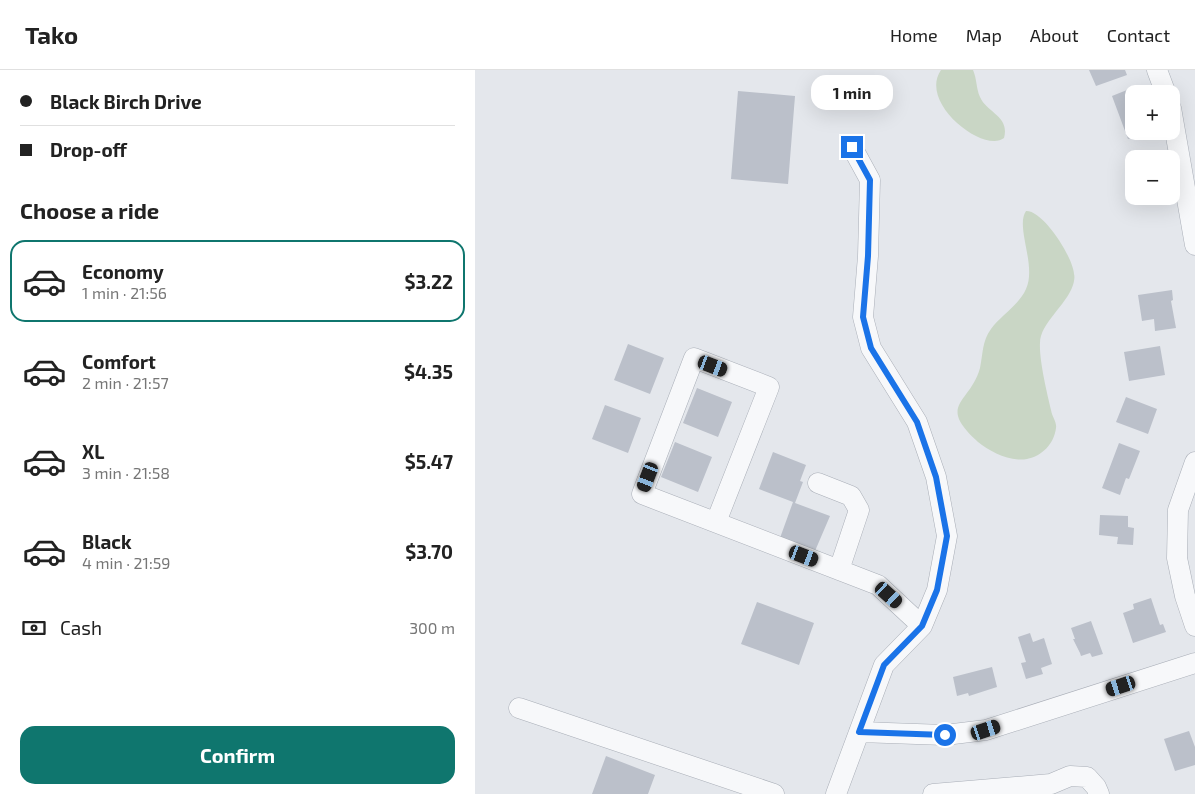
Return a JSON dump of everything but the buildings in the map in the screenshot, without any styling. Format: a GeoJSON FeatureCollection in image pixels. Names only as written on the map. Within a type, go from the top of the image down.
{"type":"FeatureCollection","features":[{"type":"Feature","properties":{"kind":"street"},"geometry":{"type":"LineString","coordinates":[[1157,70],[1163,85]]}},
{"type":"Feature","properties":{"kind":"street"},"geometry":{"type":"LineString","coordinates":[[1177,140],[1195,245]]}},
{"type":"Feature","properties":{"kind":"street"},"geometry":{"type":"LineString","coordinates":[[836,794],[884,665],[922,626],[937,590],[947,536],[936,477],[917,422],[871,348],[863,317],[868,256],[870,180],[852,147]]}},
{"type":"Feature","properties":{"kind":"street"},"geometry":{"type":"LineString","coordinates":[[716,522],[769,387],[694,358],[642,494],[878,585],[922,626]]}},
{"type":"Feature","properties":{"kind":"street"},"geometry":{"type":"LineString","coordinates":[[1195,462],[1178,510],[1177,558],[1185,596],[1195,626]]}},
{"type":"Feature","properties":{"kind":"street"},"geometry":{"type":"LineString","coordinates":[[818,483],[851,496],[859,510],[839,570]]}},
{"type":"Feature","properties":{"kind":"street"},"geometry":{"type":"LineString","coordinates":[[859,732],[945,735],[986,730],[1195,663]]}},
{"type":"Feature","properties":{"kind":"street"},"geometry":{"type":"LineString","coordinates":[[519,708],[774,794]]}},
{"type":"Feature","properties":{"kind":"street"},"geometry":{"type":"LineString","coordinates":[[933,794],[1051,784],[1070,776],[1087,777],[1096,787],[1099,794]]}},
{"type":"Feature","properties":{"kind":"green space"},"geometry":{"type":"Polygon","coordinates":[[[941,70],[973,70],[980,97],[1004,125],[1004,138],[995,141],[982,139],[956,122],[938,97],[936,83],[941,70]]]}},
{"type":"Feature","properties":{"kind":"green space"},"geometry":{"type":"Polygon","coordinates":[[[1026,211],[1041,218],[1056,236],[1072,266],[1074,278],[1070,293],[1044,328],[1040,343],[1044,376],[1056,424],[1055,434],[1050,444],[1042,452],[1021,460],[1001,455],[978,442],[959,419],[958,411],[959,404],[975,380],[980,368],[984,343],[988,334],[995,324],[1019,300],[1026,289],[1029,269],[1023,218],[1026,211]]]}},
{"type":"Feature","properties":{"kind":"route"},"geometry":{"type":"LineString","coordinates":[[852,147],[870,180],[868,256],[863,317],[871,348],[917,422],[936,477],[947,536],[937,590],[922,626],[884,665],[859,732],[945,735]]}}]}
